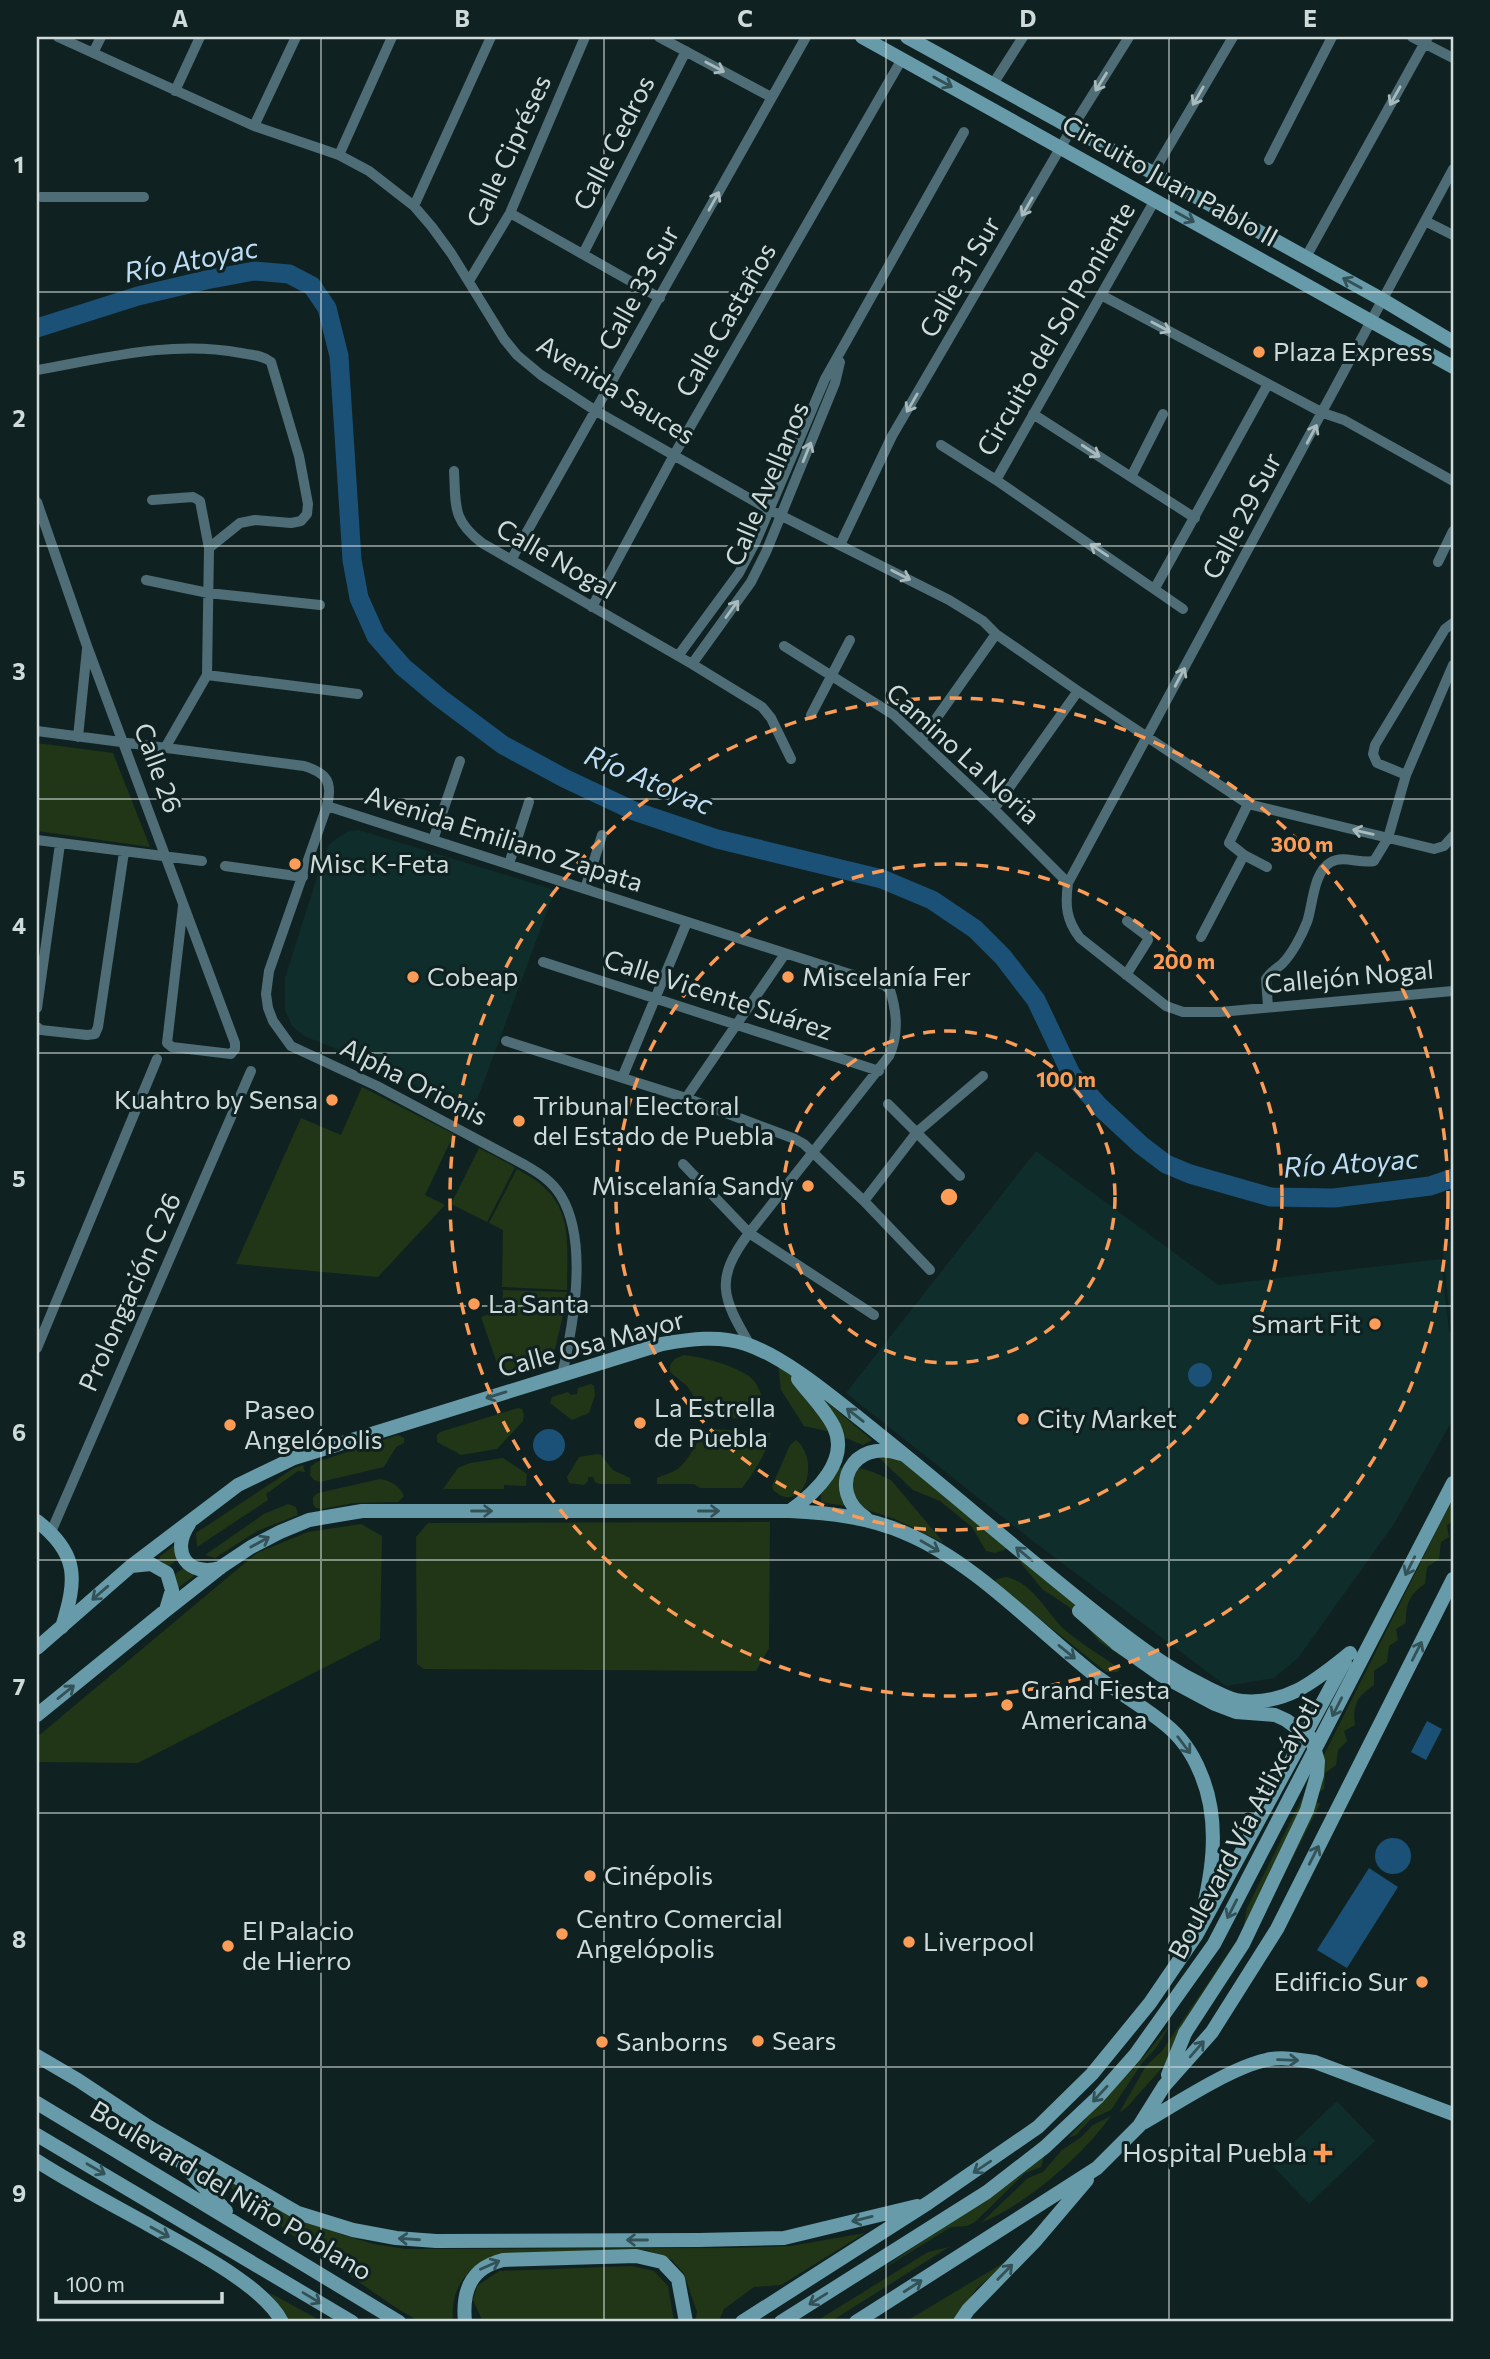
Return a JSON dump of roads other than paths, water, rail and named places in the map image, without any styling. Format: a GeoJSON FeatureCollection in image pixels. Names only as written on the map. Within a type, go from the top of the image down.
{"type":"FeatureCollection","features":[{"type":"Feature","properties":{"kind":"main road","name":"Circuito Juan Pablo II"},"geometry":{"type":"LineString","coordinates":[[862,37],[1453,367]]}},
{"type":"Feature","properties":{"kind":"main road","name":"Circuito Juan Pablo II"},"geometry":{"type":"LineString","coordinates":[[912,38],[1383,300],[1453,342]]}},
{"type":"Feature","properties":{"kind":"main road","name":"Calle Osa Mayor"},"geometry":{"type":"LineString","coordinates":[[37,1648],[131,1566],[238,1485],[294,1458],[662,1344],[718,1338],[750,1345],[787,1366],[908,1457],[1056,1581],[1161,1664],[1228,1698],[1243,1701],[1278,1699],[1309,1686],[1350,1653]]}},
{"type":"Feature","properties":{"kind":"main road"},"geometry":{"type":"LineString","coordinates":[[787,1366],[830,1418],[836,1430],[837,1445],[827,1479],[808,1499],[790,1511]]}},
{"type":"Feature","properties":{"kind":"main road"},"geometry":{"type":"LineString","coordinates":[[869,1519],[856,1509],[849,1497],[846,1484],[850,1466],[862,1455],[875,1450],[887,1450],[908,1457]]}},
{"type":"Feature","properties":{"kind":"main road","name":"Boulevard Vía Atlixcáyotl"},"geometry":{"type":"LineString","coordinates":[[781,2322],[987,2192],[1045,2147],[1097,2098],[1135,2055],[1214,1944],[1453,1483]]}},
{"type":"Feature","properties":{"kind":"main road"},"geometry":{"type":"LineString","coordinates":[[39,1711],[221,1567],[251,1547],[309,1520],[362,1511],[790,1511],[869,1519],[906,1533],[947,1557],[987,1586],[1093,1673],[1167,1726],[1180,1739],[1202,1777],[1208,1798],[1213,1850],[1208,1891],[1196,1934]]}},
{"type":"Feature","properties":{"kind":"main road"},"geometry":{"type":"LineString","coordinates":[[192,1520],[181,1542],[183,1557],[190,1566],[200,1570],[221,1567]]}},
{"type":"Feature","properties":{"kind":"main road"},"geometry":{"type":"LineString","coordinates":[[37,1521],[51,1532],[68,1554],[72,1574],[71,1600],[62,1627]]}},
{"type":"Feature","properties":{"kind":"main road"},"geometry":{"type":"LineString","coordinates":[[131,1566],[155,1565],[167,1573],[172,1590],[165,1611]]}},
{"type":"Feature","properties":{"kind":"main road"},"geometry":{"type":"LineString","coordinates":[[960,2322],[968,2310],[1036,2240],[1097,2168],[1139,2126],[1164,2086],[1212,2032],[1277,1929],[1453,1579]]}},
{"type":"Feature","properties":{"kind":"main road"},"geometry":{"type":"LineString","coordinates":[[1056,1581],[1070,1603],[1117,1644],[1161,1675],[1214,1704],[1236,1712],[1275,1716],[1286,1720],[1311,1738],[1318,1762],[1318,1775],[1307,1810],[1242,1944],[1185,2033],[1164,2086]]}},
{"type":"Feature","properties":{"kind":"main road"},"geometry":{"type":"LineString","coordinates":[[742,2322],[928,2203],[1038,2127],[1086,2080],[1150,2003],[1196,1934],[1350,1653],[1380,1625]]}},
{"type":"Feature","properties":{"kind":"main road"},"geometry":{"type":"LineString","coordinates":[[37,2056],[149,2127],[298,2213],[353,2230],[396,2238],[436,2241],[784,2238],[928,2203]]}},
{"type":"Feature","properties":{"kind":"main road"},"geometry":{"type":"LineString","coordinates":[[1139,2126],[1243,2067],[1268,2059],[1315,2062],[1453,2114]]}},
{"type":"Feature","properties":{"kind":"main road","name":"Boulevard del Niño Poblano"},"geometry":{"type":"LineString","coordinates":[[37,2103],[399,2322]]}},
{"type":"Feature","properties":{"kind":"main road"},"geometry":{"type":"LineString","coordinates":[[149,2127],[237,2222]]}},
{"type":"Feature","properties":{"kind":"main road","name":"Boulevard del Niño Poblano"},"geometry":{"type":"LineString","coordinates":[[37,2135],[352,2322]]}},
{"type":"Feature","properties":{"kind":"main road"},"geometry":{"type":"LineString","coordinates":[[37,2161],[232,2275],[261,2297],[282,2322]]}},
{"type":"Feature","properties":{"kind":"main road"},"geometry":{"type":"LineString","coordinates":[[856,2322],[1097,2168]]}},
{"type":"Feature","properties":{"kind":"main road"},"geometry":{"type":"LineString","coordinates":[[37,2174],[57,2174]]}},
{"type":"Feature","properties":{"kind":"main road"},"geometry":{"type":"LineString","coordinates":[[465,2322],[464,2308],[468,2286],[478,2271],[489,2263],[503,2260],[636,2256],[662,2262],[678,2279],[686,2322]]}},
{"type":"Feature","properties":{"kind":"street","name":"Avenida Sauces"},"geometry":{"type":"LineString","coordinates":[[58,37],[254,126],[339,155],[369,171],[414,206],[439,236],[517,355],[541,375],[596,411],[768,509],[949,600],[983,621],[996,634],[1078,691],[1248,804]]}},
{"type":"Feature","properties":{"kind":"street"},"geometry":{"type":"LineString","coordinates":[[93,54],[101,37]]}},
{"type":"Feature","properties":{"kind":"street"},"geometry":{"type":"LineString","coordinates":[[176,91],[200,37]]}},
{"type":"Feature","properties":{"kind":"street"},"geometry":{"type":"LineString","coordinates":[[254,126],[296,37]]}},
{"type":"Feature","properties":{"kind":"street"},"geometry":{"type":"LineString","coordinates":[[339,155],[392,37]]}},
{"type":"Feature","properties":{"kind":"street"},"geometry":{"type":"LineString","coordinates":[[414,206],[491,37]]}},
{"type":"Feature","properties":{"kind":"street","name":"Calle Cipréses"},"geometry":{"type":"LineString","coordinates":[[469,281],[510,213],[585,37]]}},
{"type":"Feature","properties":{"kind":"street"},"geometry":{"type":"LineString","coordinates":[[659,37],[772,97]]}},
{"type":"Feature","properties":{"kind":"street","name":"Calle 33 Sur"},"geometry":{"type":"LineString","coordinates":[[511,560],[806,37]]}},
{"type":"Feature","properties":{"kind":"street"},"geometry":{"type":"LineString","coordinates":[[993,84],[1023,37]]}},
{"type":"Feature","properties":{"kind":"street","name":"Calle 31 Sur"},"geometry":{"type":"LineString","coordinates":[[840,545],[892,436],[1072,128],[1129,37]]}},
{"type":"Feature","properties":{"kind":"street"},"geometry":{"type":"LineString","coordinates":[[1153,173],[1233,37]]}},
{"type":"Feature","properties":{"kind":"street"},"geometry":{"type":"LineString","coordinates":[[1269,160],[1332,37]]}},
{"type":"Feature","properties":{"kind":"street"},"geometry":{"type":"LineString","coordinates":[[1412,37],[1427,40],[1453,58]]}},
{"type":"Feature","properties":{"kind":"street"},"geometry":{"type":"LineString","coordinates":[[1306,257],[1427,40]]}},
{"type":"Feature","properties":{"kind":"street","name":"Calle Cedros"},"geometry":{"type":"LineString","coordinates":[[583,254],[686,51]]}},
{"type":"Feature","properties":{"kind":"street","name":"Calle Castaños"},"geometry":{"type":"LineString","coordinates":[[592,607],[674,455],[902,59]]}},
{"type":"Feature","properties":{"kind":"street","name":"Calle Avellanos"},"geometry":{"type":"LineString","coordinates":[[678,656],[739,573],[756,541],[825,379],[964,132]]}},
{"type":"Feature","properties":{"kind":"street","name":"Calle 29 Sur"},"geometry":{"type":"LineString","coordinates":[[1068,883],[1453,169]]}},
{"type":"Feature","properties":{"kind":"street"},"geometry":{"type":"LineString","coordinates":[[38,197],[144,197]]}},
{"type":"Feature","properties":{"kind":"street","name":"Circuito del Sol Poniente"},"geometry":{"type":"LineString","coordinates":[[996,480],[1155,200]]}},
{"type":"Feature","properties":{"kind":"street"},"geometry":{"type":"LineString","coordinates":[[510,213],[660,298]]}},
{"type":"Feature","properties":{"kind":"street"},"geometry":{"type":"LineString","coordinates":[[1426,221],[1453,235]]}},
{"type":"Feature","properties":{"kind":"street"},"geometry":{"type":"LineString","coordinates":[[1101,295],[1323,413],[1344,420],[1453,481]]}},
{"type":"Feature","properties":{"kind":"street"},"geometry":{"type":"LineString","coordinates":[[37,370],[181,347],[229,351],[263,357],[271,362],[299,456],[308,504],[307,514],[301,521],[291,523],[255,520],[240,523],[209,548]]}},
{"type":"Feature","properties":{"kind":"street","name":"Calle Avellanos"},"geometry":{"type":"LineString","coordinates":[[692,664],[751,582],[782,515],[835,383],[843,349]]}},
{"type":"Feature","properties":{"kind":"street"},"geometry":{"type":"LineString","coordinates":[[1155,588],[1268,384]]}},
{"type":"Feature","properties":{"kind":"street"},"geometry":{"type":"LineString","coordinates":[[1033,414],[1195,519]]}},
{"type":"Feature","properties":{"kind":"street"},"geometry":{"type":"LineString","coordinates":[[1131,477],[1163,414]]}},
{"type":"Feature","properties":{"kind":"street"},"geometry":{"type":"LineString","coordinates":[[941,445],[1183,609]]}},
{"type":"Feature","properties":{"kind":"street","name":"Calle Nogal"},"geometry":{"type":"LineString","coordinates":[[454,471],[456,509],[460,522],[469,533],[762,708],[771,718],[791,759]]}},
{"type":"Feature","properties":{"kind":"street"},"geometry":{"type":"LineString","coordinates":[[152,500],[193,497],[201,500],[209,548],[207,674],[165,748]]}},
{"type":"Feature","properties":{"kind":"street"},"geometry":{"type":"LineString","coordinates":[[37,528],[38,506]]}},
{"type":"Feature","properties":{"kind":"street","name":"Calle 26"},"geometry":{"type":"LineString","coordinates":[[38,506],[87,646],[235,1043],[231,1054],[172,1047],[167,1043],[183,906]]}},
{"type":"Feature","properties":{"kind":"street"},"geometry":{"type":"LineString","coordinates":[[1438,562],[1453,531]]}},
{"type":"Feature","properties":{"kind":"street"},"geometry":{"type":"LineString","coordinates":[[146,580],[208,593],[320,605]]}},
{"type":"Feature","properties":{"kind":"street"},"geometry":{"type":"LineString","coordinates":[[1406,775],[1377,763],[1373,754],[1375,745],[1445,629],[1453,623]]}},
{"type":"Feature","properties":{"kind":"street"},"geometry":{"type":"LineString","coordinates":[[921,740],[996,634]]}},
{"type":"Feature","properties":{"kind":"street"},"geometry":{"type":"LineString","coordinates":[[811,715],[850,640]]}},
{"type":"Feature","properties":{"kind":"street"},"geometry":{"type":"LineString","coordinates":[[78,737],[87,646]]}},
{"type":"Feature","properties":{"kind":"street","name":"Camino La Noria"},"geometry":{"type":"LineString","coordinates":[[784,646],[894,715],[1068,883]]}},
{"type":"Feature","properties":{"kind":"street"},"geometry":{"type":"LineString","coordinates":[[1268,1007],[1266,979],[1285,960],[1304,927],[1322,871],[1330,862],[1340,860],[1365,863],[1374,861],[1381,851],[1388,838],[1406,775],[1453,665]]}},
{"type":"Feature","properties":{"kind":"street"},"geometry":{"type":"LineString","coordinates":[[207,674],[358,694]]}},
{"type":"Feature","properties":{"kind":"street"},"geometry":{"type":"LineString","coordinates":[[994,809],[1078,691]]}},
{"type":"Feature","properties":{"kind":"street","name":"Avenida Emiliano Zapata"},"geometry":{"type":"LineString","coordinates":[[37,731],[304,766],[317,770],[326,777],[330,787],[327,806],[884,985],[890,990],[897,1030],[895,1044],[879,1071]]}},
{"type":"Feature","properties":{"kind":"street"},"geometry":{"type":"LineString","coordinates":[[433,840],[460,761]]}},
{"type":"Feature","properties":{"kind":"street"},"geometry":{"type":"LineString","coordinates":[[509,864],[529,802]]}},
{"type":"Feature","properties":{"kind":"street"},"geometry":{"type":"LineString","coordinates":[[1267,867],[1244,855],[1229,843],[1248,804],[1434,849],[1453,839]]}},
{"type":"Feature","properties":{"kind":"street"},"geometry":{"type":"LineString","coordinates":[[225,866],[303,877],[327,806]]}},
{"type":"Feature","properties":{"kind":"street"},"geometry":{"type":"LineString","coordinates":[[585,889],[601,835]]}},
{"type":"Feature","properties":{"kind":"street"},"geometry":{"type":"LineString","coordinates":[[37,840],[202,861]]}},
{"type":"Feature","properties":{"kind":"street"},"geometry":{"type":"LineString","coordinates":[[37,1008],[60,844]]}},
{"type":"Feature","properties":{"kind":"street"},"geometry":{"type":"LineString","coordinates":[[37,1027],[41,1030],[95,1034],[124,852]]}},
{"type":"Feature","properties":{"kind":"street"},"geometry":{"type":"LineString","coordinates":[[1201,937],[1244,855]]}},
{"type":"Feature","properties":{"kind":"street","name":"Alpha Orionis"},"geometry":{"type":"LineString","coordinates":[[303,877],[269,971],[266,994],[273,1021],[291,1046],[377,1086],[533,1170],[554,1186],[567,1210],[575,1244],[573,1316],[562,1375]]}},
{"type":"Feature","properties":{"kind":"street","name":"Callejón Nogal"},"geometry":{"type":"LineString","coordinates":[[1068,883],[1067,915],[1080,938],[1128,972],[1166,1006],[1183,1012],[1199,1013],[1453,991]]}},
{"type":"Feature","properties":{"kind":"street"},"geometry":{"type":"LineString","coordinates":[[1127,921],[1147,936],[1148,940],[1128,972]]}},
{"type":"Feature","properties":{"kind":"street"},"geometry":{"type":"LineString","coordinates":[[622,1078],[687,922]]}},
{"type":"Feature","properties":{"kind":"street"},"geometry":{"type":"LineString","coordinates":[[686,1098],[785,954]]}},
{"type":"Feature","properties":{"kind":"street","name":"Calle Vicente Suárez"},"geometry":{"type":"LineString","coordinates":[[543,962],[879,1071]]}},
{"type":"Feature","properties":{"kind":"street"},"geometry":{"type":"LineString","coordinates":[[506,1041],[686,1098],[795,1139],[813,1152],[864,1201],[930,1270]]}},
{"type":"Feature","properties":{"kind":"street"},"geometry":{"type":"LineString","coordinates":[[37,1348],[157,1059]]}},
{"type":"Feature","properties":{"kind":"street","name":"Prolongación C 26"},"geometry":{"type":"LineString","coordinates":[[51,1532],[251,1071]]}},
{"type":"Feature","properties":{"kind":"street"},"geometry":{"type":"LineString","coordinates":[[750,1345],[729,1307],[725,1285],[731,1261],[813,1152],[879,1071]]}},
{"type":"Feature","properties":{"kind":"street"},"geometry":{"type":"LineString","coordinates":[[864,1201],[917,1132],[983,1076]]}},
{"type":"Feature","properties":{"kind":"street"},"geometry":{"type":"LineString","coordinates":[[888,1104],[960,1177]]}},
{"type":"Feature","properties":{"kind":"street"},"geometry":{"type":"LineString","coordinates":[[683,1164],[750,1233],[874,1315]]}},
{"type":"Feature","properties":{"kind":"street"},"geometry":{"type":"LineString","coordinates":[[37,1314],[48,1319]]}},
{"type":"Feature","properties":{"kind":"water"},"geometry":{"type":"Polygon","coordinates":[[[1200,1363],[1208,1367],[1212,1375],[1208,1383],[1200,1387],[1192,1383],[1188,1375],[1192,1367],[1200,1363]]]}},
{"type":"Feature","properties":{"kind":"water"},"geometry":{"type":"Polygon","coordinates":[[[549,1429],[560,1434],[565,1445],[560,1456],[549,1461],[538,1456],[533,1445],[538,1434],[549,1429]]]}},
{"type":"Feature","properties":{"kind":"water"},"geometry":{"type":"Polygon","coordinates":[[[1427,1721],[1442,1729],[1426,1760],[1411,1752],[1427,1721]]]}},
{"type":"Feature","properties":{"kind":"water"},"geometry":{"type":"Polygon","coordinates":[[[1393,1838],[1406,1843],[1411,1856],[1406,1869],[1393,1874],[1380,1869],[1375,1856],[1380,1843],[1393,1838]]]}},
{"type":"Feature","properties":{"kind":"water"},"geometry":{"type":"Polygon","coordinates":[[[1369,1868],[1398,1887],[1347,1968],[1317,1950],[1369,1868]]]}},
{"type":"Feature","properties":{"kind":"waterway","name":"Río Atoyac"},"geometry":{"type":"LineString","coordinates":[[37,328],[138,296],[254,271],[289,274],[312,286],[327,308],[339,356],[352,560],[359,598],[376,636],[403,667],[440,698],[503,745],[634,811],[717,839],[882,879],[932,900],[975,929],[1003,957],[1036,1000],[1071,1074],[1099,1106],[1166,1164],[1190,1174],[1271,1197],[1334,1198],[1430,1186],[1453,1178]]}},
{"type":"Feature","properties":{"kind":"place","name":"Plaza Express"},"geometry":{"type":"Point","coordinates":[1259,352]}},
{"type":"Feature","properties":{"kind":"place","name":"Misc K-Feta"},"geometry":{"type":"Point","coordinates":[295,864]}},
{"type":"Feature","properties":{"kind":"place","name":"Cobeap"},"geometry":{"type":"Point","coordinates":[413,977]}},
{"type":"Feature","properties":{"kind":"place","name":"Miscelanía Fer"},"geometry":{"type":"Point","coordinates":[788,977]}},
{"type":"Feature","properties":{"kind":"place","name":"Kuahtro by Sensa"},"geometry":{"type":"Point","coordinates":[332,1100]}},
{"type":"Feature","properties":{"kind":"place","name":"Tribunal Electoral del Estado de Puebla"},"geometry":{"type":"Point","coordinates":[519,1121]}},
{"type":"Feature","properties":{"kind":"place","name":"Miscelanía Sandy"},"geometry":{"type":"Point","coordinates":[808,1186]}},
{"type":"Feature","properties":{"kind":"place","name":"La Santa"},"geometry":{"type":"Point","coordinates":[474,1304]}},
{"type":"Feature","properties":{"kind":"place","name":"Smart Fit"},"geometry":{"type":"Point","coordinates":[1375,1324]}},
{"type":"Feature","properties":{"kind":"place","name":"City Market"},"geometry":{"type":"Point","coordinates":[1023,1419]}},
{"type":"Feature","properties":{"kind":"place","name":"La Estrella de Puebla"},"geometry":{"type":"Point","coordinates":[640,1423]}},
{"type":"Feature","properties":{"kind":"place","name":"Paseo Angelópolis"},"geometry":{"type":"Point","coordinates":[230,1425]}},
{"type":"Feature","properties":{"kind":"place","name":"Grand Fiesta Americana"},"geometry":{"type":"Point","coordinates":[1007,1705]}},
{"type":"Feature","properties":{"kind":"place","name":"Cinépolis"},"geometry":{"type":"Point","coordinates":[590,1876]}},
{"type":"Feature","properties":{"kind":"place","name":"Centro Comercial Angelópolis"},"geometry":{"type":"Point","coordinates":[562,1934]}},
{"type":"Feature","properties":{"kind":"place","name":"Liverpool"},"geometry":{"type":"Point","coordinates":[909,1942]}},
{"type":"Feature","properties":{"kind":"place","name":"El Palacio de Hierro"},"geometry":{"type":"Point","coordinates":[228,1946]}},
{"type":"Feature","properties":{"kind":"place","name":"Edificio Sur"},"geometry":{"type":"Point","coordinates":[1422,1982]}},
{"type":"Feature","properties":{"kind":"place","name":"Sears"},"geometry":{"type":"Point","coordinates":[758,2041]}},
{"type":"Feature","properties":{"kind":"place","name":"Sanborns"},"geometry":{"type":"Point","coordinates":[602,2042]}},
{"type":"Feature","properties":{"kind":"place","name":"Hospital Puebla"},"geometry":{"type":"Point","coordinates":[1323,2153]}}]}
